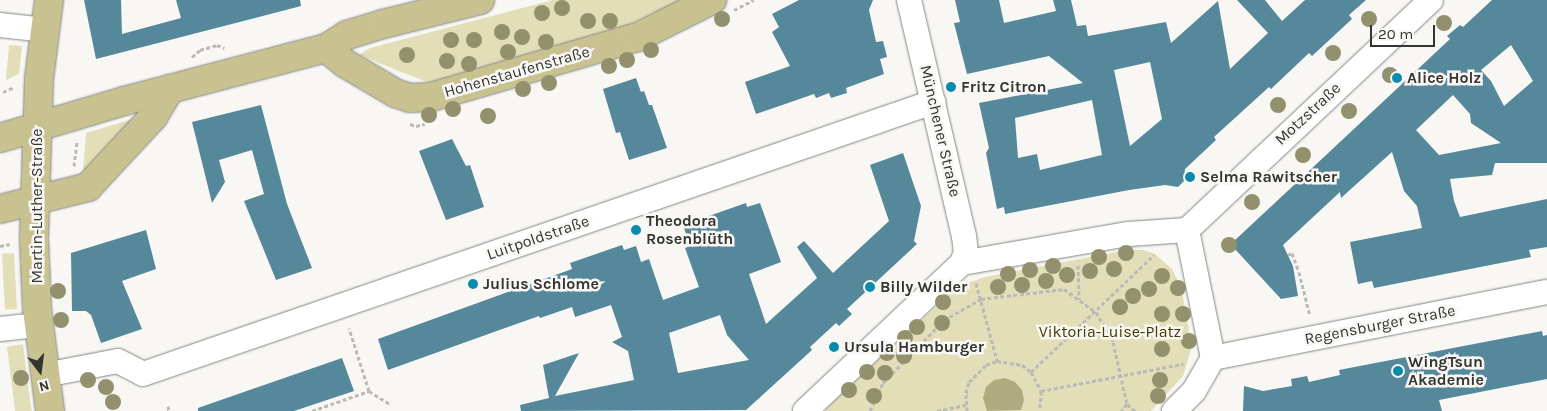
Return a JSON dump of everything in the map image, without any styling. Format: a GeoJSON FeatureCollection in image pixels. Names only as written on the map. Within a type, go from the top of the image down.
{"type":"FeatureCollection","features":[{"type":"Feature","properties":{"kind":"main road","name":"Martin-Luther-Straße"},"geometry":{"type":"LineString","coordinates":[[49,0],[36,128],[34,202],[39,325],[50,411]]}},
{"type":"Feature","properties":{"kind":"main road"},"geometry":{"type":"LineString","coordinates":[[0,138],[170,89],[326,48],[347,36],[383,24],[480,0]]}},
{"type":"Feature","properties":{"kind":"main road","name":"Hohenstaufenstraße"},"geometry":{"type":"LineString","coordinates":[[326,48],[346,64],[395,93],[410,98],[431,97],[638,38],[709,1]]}},
{"type":"Feature","properties":{"kind":"main road"},"geometry":{"type":"LineString","coordinates":[[0,208],[34,202],[88,187],[153,117],[170,89]]}},
{"type":"Feature","properties":{"kind":"street","name":"Münchener Straße"},"geometry":{"type":"LineString","coordinates":[[909,0],[964,236],[967,270]]}},
{"type":"Feature","properties":{"kind":"street","name":"Motzstraße"},"geometry":{"type":"LineString","coordinates":[[1186,230],[1431,0]]}},
{"type":"Feature","properties":{"kind":"street"},"geometry":{"type":"LineString","coordinates":[[0,25],[45,30]]}},
{"type":"Feature","properties":{"kind":"street","name":"Luitpoldstraße"},"geometry":{"type":"LineString","coordinates":[[45,375],[118,361],[143,374],[933,102]]}},
{"type":"Feature","properties":{"kind":"street"},"geometry":{"type":"LineString","coordinates":[[805,411],[967,270],[1128,234],[1186,230],[1213,358],[1194,391],[1174,411]]}},
{"type":"Feature","properties":{"kind":"street","name":"Regensburger Straße"},"geometry":{"type":"LineString","coordinates":[[1213,358],[1547,292]]}},
{"type":"Feature","properties":{"kind":"street"},"geometry":{"type":"LineString","coordinates":[[0,329],[39,325]]}},
{"type":"Feature","properties":{"kind":"path"},"geometry":{"type":"LineString","coordinates":[[3,92],[20,84]]}},
{"type":"Feature","properties":{"kind":"path"},"geometry":{"type":"LineString","coordinates":[[74,174],[77,135]]}},
{"type":"Feature","properties":{"kind":"path"},"geometry":{"type":"LineString","coordinates":[[1288,255],[1292,253],[1300,272],[1310,317]]}},
{"type":"Feature","properties":{"kind":"path"},"geometry":{"type":"LineString","coordinates":[[1031,372],[1155,254]]}},
{"type":"Feature","properties":{"kind":"path"},"geometry":{"type":"LineString","coordinates":[[1078,259],[1079,300]]}},
{"type":"Feature","properties":{"kind":"path"},"geometry":{"type":"LineString","coordinates":[[967,270],[981,299],[997,361]]}},
{"type":"Feature","properties":{"kind":"path"},"geometry":{"type":"LineString","coordinates":[[870,411],[883,384],[944,320],[981,299],[1064,289],[1096,312],[1113,342],[1123,376],[1128,404],[1135,411]]}},
{"type":"Feature","properties":{"kind":"path"},"geometry":{"type":"LineString","coordinates":[[349,328],[369,391],[391,405]]}},
{"type":"Feature","properties":{"kind":"path"},"geometry":{"type":"LineString","coordinates":[[1041,391],[1213,358]]}},
{"type":"Feature","properties":{"kind":"path"},"geometry":{"type":"LineString","coordinates":[[967,411],[969,382],[986,364],[997,361],[1016,363],[1031,372],[1041,391],[1040,411]]}},
{"type":"Feature","properties":{"kind":"path"},"geometry":{"type":"LineString","coordinates":[[312,411],[369,391]]}},
{"type":"Feature","properties":{"kind":"path"},"geometry":{"type":"LineString","coordinates":[[1121,411],[1128,404]]}},
{"type":"Feature","properties":{"kind":"path"},"geometry":{"type":"LineString","coordinates":[[937,411],[966,405]]}},
{"type":"Feature","properties":{"kind":"path"},"geometry":{"type":"LineString","coordinates":[[168,406],[169,411]]}},
{"type":"Feature","properties":{"kind":"green space"},"geometry":{"type":"Polygon","coordinates":[[[553,0],[681,0],[628,25],[584,40],[429,83],[359,55],[370,48],[553,0]]]}},
{"type":"Feature","properties":{"kind":"green space"},"geometry":{"type":"Polygon","coordinates":[[[9,45],[22,46],[19,74],[6,80],[9,45]]]}},
{"type":"Feature","properties":{"kind":"green space"},"geometry":{"type":"Polygon","coordinates":[[[136,118],[83,173],[86,133],[136,118]]]}},
{"type":"Feature","properties":{"kind":"green space","name":"Viktoria-Luise-Platz"},"geometry":{"type":"Polygon","coordinates":[[[1127,250],[1143,250],[1155,254],[1172,269],[1181,287],[1192,346],[1183,376],[1151,411],[825,411],[838,396],[959,286],[985,277],[1127,250]]]}},
{"type":"Feature","properties":{"kind":"green space"},"geometry":{"type":"Polygon","coordinates":[[[14,253],[17,309],[5,310],[2,254],[14,253]]]}},
{"type":"Feature","properties":{"kind":"green space"},"geometry":{"type":"Polygon","coordinates":[[[23,344],[32,411],[15,411],[7,347],[23,344]]]}},
{"type":"Feature","properties":{"kind":"shaded area"},"geometry":{"type":"Polygon","coordinates":[[[1005,378],[1015,382],[1022,390],[1024,400],[1021,410],[987,411],[983,398],[986,387],[994,380],[1005,378]]]}},
{"type":"Feature","properties":{"kind":"building"},"geometry":{"type":"Polygon","coordinates":[[[84,0],[121,0],[122,34],[181,18],[176,0],[300,0],[301,6],[96,59],[84,0]]]}},
{"type":"Feature","properties":{"kind":"building"},"geometry":{"type":"Polygon","coordinates":[[[799,0],[873,0],[869,10],[876,42],[883,41],[887,57],[880,59],[884,74],[846,88],[847,93],[831,98],[829,93],[816,98],[814,94],[756,114],[745,82],[790,66],[772,32],[779,27],[772,14],[799,0]]]}},
{"type":"Feature","properties":{"kind":"building"},"geometry":{"type":"Polygon","coordinates":[[[955,0],[999,0],[1004,23],[1056,11],[1053,0],[1071,0],[1077,26],[1086,25],[1088,36],[1166,22],[1171,43],[1218,1],[1230,69],[1268,33],[1237,0],[1265,0],[1282,21],[1305,0],[1366,0],[1349,15],[1352,19],[1312,56],[1309,53],[1271,89],[1269,87],[1214,137],[1216,140],[1185,169],[1184,181],[1178,187],[1165,185],[1129,190],[1005,214],[1004,207],[997,209],[986,153],[989,148],[979,103],[1083,83],[1049,56],[967,74],[954,23],[960,22],[955,0]],[[1150,62],[1114,70],[1130,146],[1162,119],[1150,62]],[[1092,100],[1015,118],[1018,158],[1037,154],[1040,170],[1102,155],[1092,100]]]}},
{"type":"Feature","properties":{"kind":"building"},"geometry":{"type":"Polygon","coordinates":[[[1492,0],[1547,0],[1547,163],[1495,163],[1492,175],[1450,179],[1454,201],[1460,217],[1547,199],[1547,247],[1529,250],[1531,257],[1374,288],[1372,281],[1358,284],[1350,242],[1422,228],[1417,206],[1404,191],[1392,152],[1341,198],[1340,192],[1283,245],[1293,266],[1298,296],[1281,299],[1234,248],[1236,246],[1233,242],[1450,39],[1447,36],[1460,25],[1463,27],[1492,0]],[[1511,45],[1481,70],[1491,81],[1504,106],[1533,81],[1511,45]],[[1453,95],[1416,130],[1439,155],[1501,143],[1471,123],[1470,114],[1453,95]]]}},
{"type":"Feature","properties":{"kind":"building"},"geometry":{"type":"Polygon","coordinates":[[[636,78],[641,92],[644,91],[649,105],[652,105],[667,148],[629,160],[620,132],[616,133],[603,89],[636,78]]]}},
{"type":"Feature","properties":{"kind":"building"},"geometry":{"type":"Polygon","coordinates":[[[261,105],[287,204],[312,268],[276,280],[244,201],[264,194],[252,150],[219,160],[225,182],[212,203],[192,122],[261,105]]]}},
{"type":"Feature","properties":{"kind":"building"},"geometry":{"type":"Polygon","coordinates":[[[452,139],[466,166],[470,165],[484,207],[446,220],[419,151],[452,139]]]}},
{"type":"Feature","properties":{"kind":"building"},"geometry":{"type":"Polygon","coordinates":[[[903,153],[921,206],[914,241],[917,244],[847,309],[852,314],[839,326],[836,323],[810,347],[812,350],[746,410],[521,411],[520,405],[549,398],[543,365],[579,353],[555,396],[634,380],[628,351],[612,342],[622,337],[611,305],[575,317],[572,307],[540,318],[539,316],[388,370],[378,339],[572,269],[570,263],[622,245],[624,250],[636,246],[641,262],[649,259],[663,300],[699,287],[685,248],[690,246],[683,225],[746,203],[747,207],[760,203],[781,262],[749,274],[766,324],[817,278],[797,247],[804,241],[833,273],[889,221],[870,165],[903,153]],[[720,315],[669,333],[678,373],[749,360],[727,335],[720,315]]]}},
{"type":"Feature","properties":{"kind":"building"},"geometry":{"type":"Polygon","coordinates":[[[146,230],[156,269],[122,281],[142,329],[101,343],[91,315],[86,311],[72,311],[71,253],[146,230]]]}},
{"type":"Feature","properties":{"kind":"building"},"geometry":{"type":"Polygon","coordinates":[[[1542,331],[1543,336],[1547,335],[1547,379],[1439,400],[1442,411],[1243,411],[1244,386],[1263,391],[1292,386],[1291,379],[1307,376],[1309,382],[1340,375],[1339,370],[1542,331]]]}},
{"type":"Feature","properties":{"kind":"building"},"geometry":{"type":"Polygon","coordinates":[[[342,358],[354,391],[294,411],[198,411],[198,408],[342,358]]]}},
{"type":"Feature","properties":{"kind":"place","name":"Alice Holz"},"geometry":{"type":"Point","coordinates":[1397,78]}},
{"type":"Feature","properties":{"kind":"place","name":"Fritz Citron"},"geometry":{"type":"Point","coordinates":[951,87]}},
{"type":"Feature","properties":{"kind":"place","name":"Selma Rawitscher"},"geometry":{"type":"Point","coordinates":[1190,177]}},
{"type":"Feature","properties":{"kind":"place","name":"Theodora Rosenblüth"},"geometry":{"type":"Point","coordinates":[636,230]}},
{"type":"Feature","properties":{"kind":"place","name":"Julius Schlome"},"geometry":{"type":"Point","coordinates":[473,284]}},
{"type":"Feature","properties":{"kind":"place","name":"Billy Wilder"},"geometry":{"type":"Point","coordinates":[870,287]}},
{"type":"Feature","properties":{"kind":"place","name":"Ursula Hamburger"},"geometry":{"type":"Point","coordinates":[834,347]}},
{"type":"Feature","properties":{"kind":"place","name":"WingTsun Akademie"},"geometry":{"type":"Point","coordinates":[1398,371]}}]}
